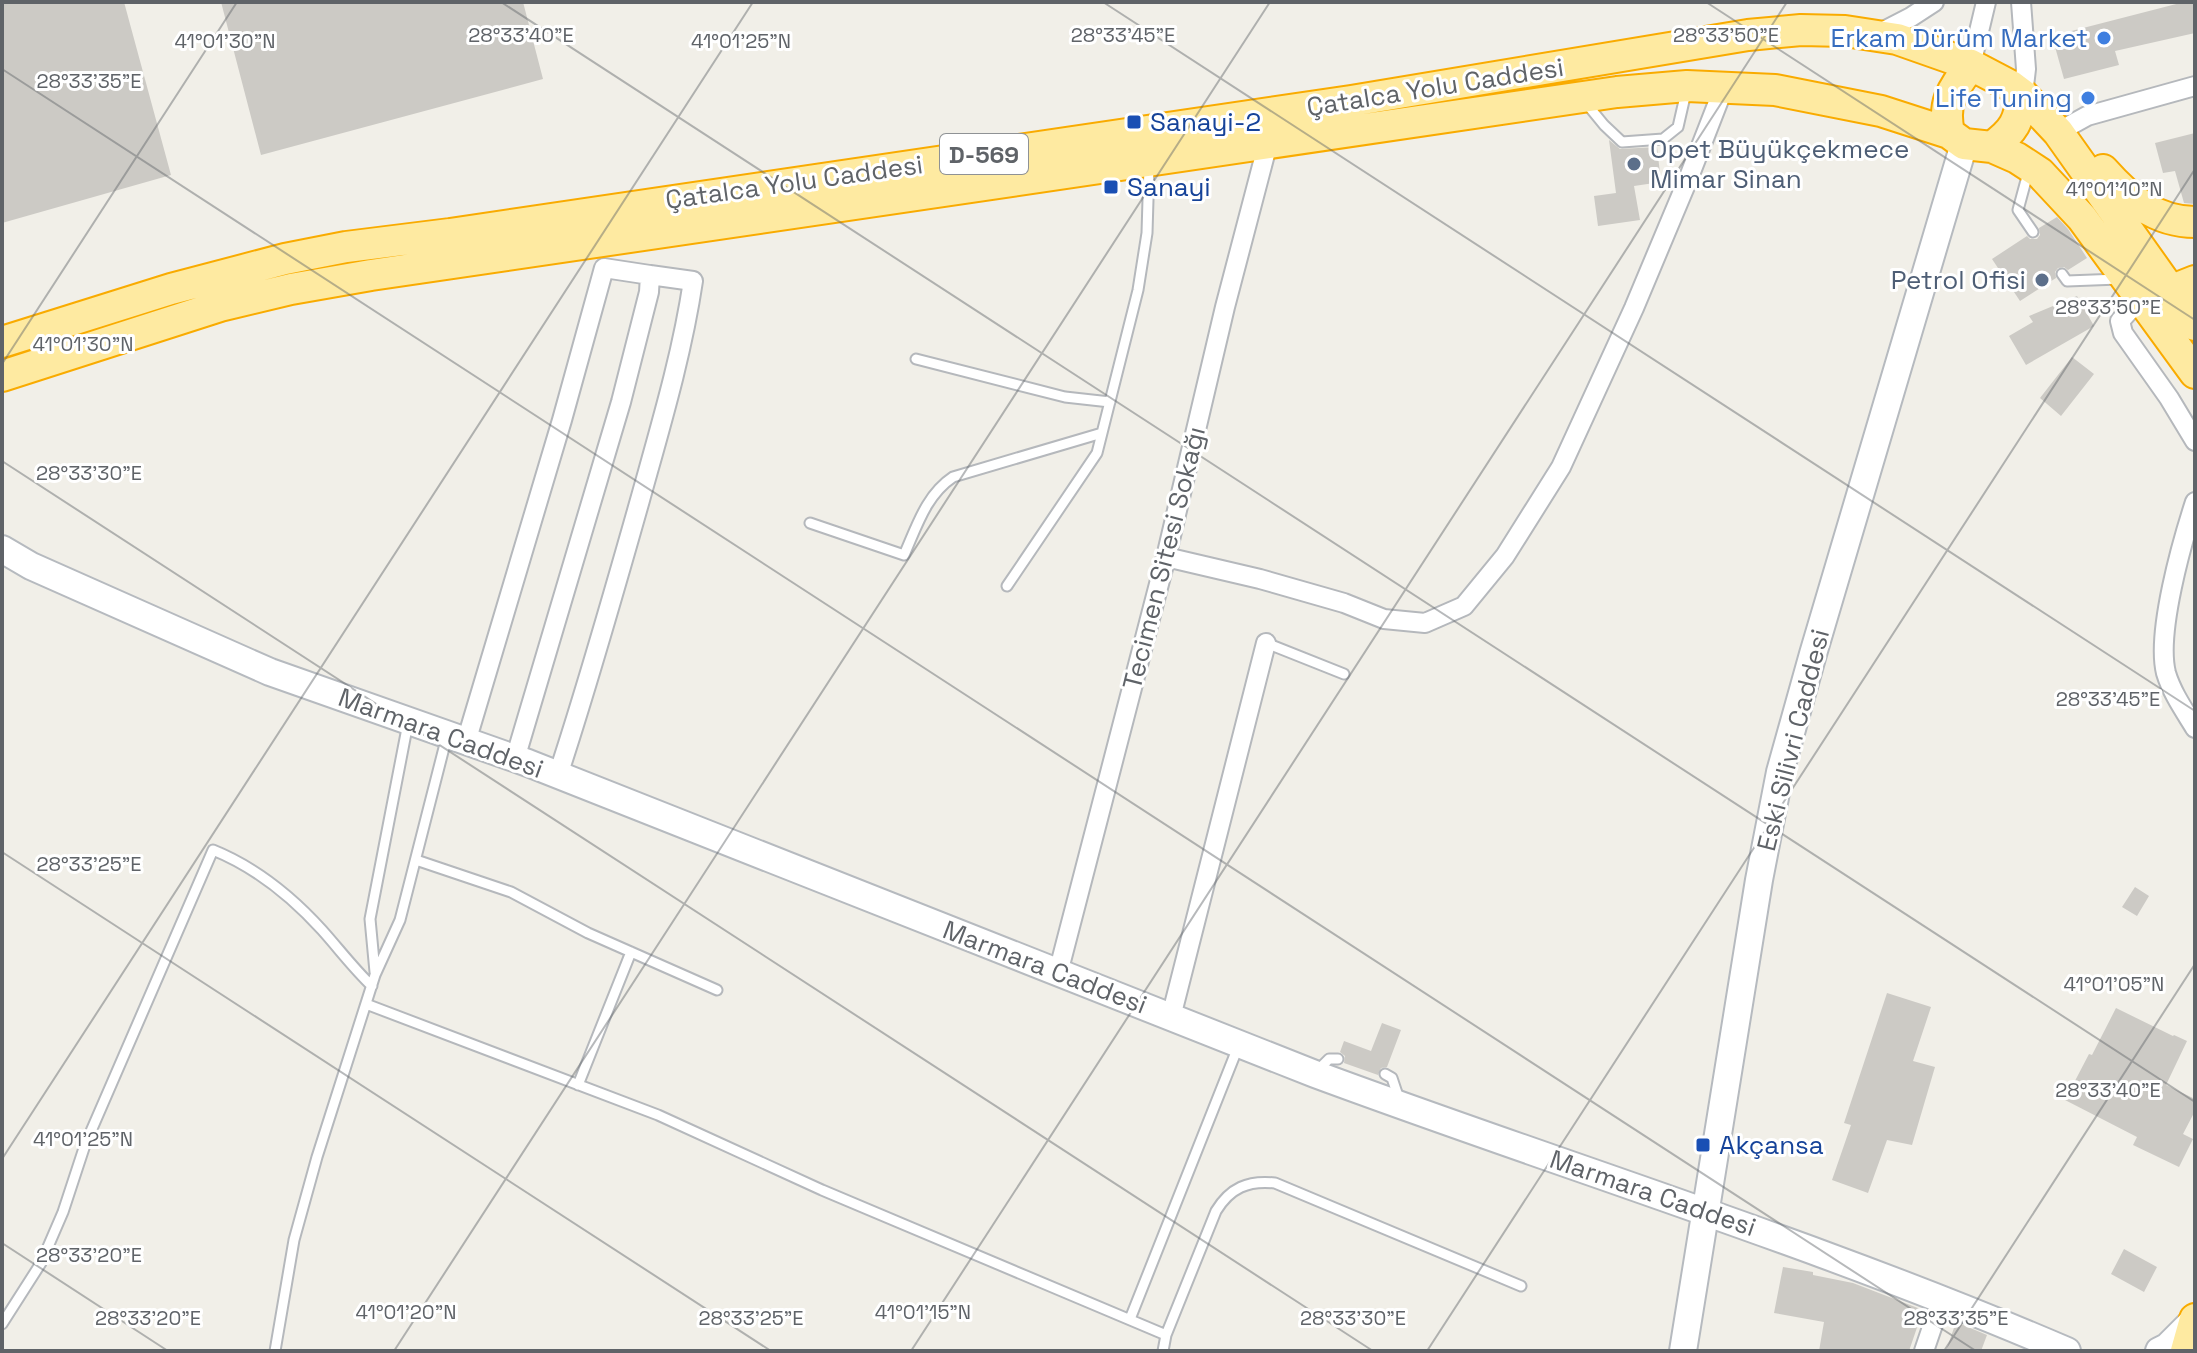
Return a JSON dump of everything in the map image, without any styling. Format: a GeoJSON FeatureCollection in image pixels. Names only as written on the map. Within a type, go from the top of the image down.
{"type":"FeatureCollection","features":[{"type":"Feature","properties":{"kind":"highway","name":"Çatalca Yolu Caddesi"},"geometry":{"type":"LineString","coordinates":[[2,342],[232,272],[346,247],[1351,101],[1748,35],[1801,30],[1875,35],[1922,47],[1971,65]]}},
{"type":"Feature","properties":{"kind":"highway","name":"D-569"},"geometry":{"type":"LineString","coordinates":[[1971,65],[2023,95],[2058,132],[2183,286],[2195,325]]}},
{"type":"Feature","properties":{"kind":"highway"},"geometry":{"type":"LineString","coordinates":[[1971,65],[1951,93],[1946,107],[1968,141],[2013,130],[2023,95]]}},
{"type":"Feature","properties":{"kind":"highway","name":"Çatalca Yolu Caddesi"},"geometry":{"type":"LineString","coordinates":[[2,376],[220,306],[291,289],[1581,98],[1687,86],[1775,90],[1881,111],[1968,141]]}},
{"type":"Feature","properties":{"kind":"highway"},"geometry":{"type":"LineString","coordinates":[[2058,132],[2090,155],[2119,189],[2141,207],[2167,219],[2195,222]]}},
{"type":"Feature","properties":{"kind":"highway","name":"D-569"},"geometry":{"type":"LineString","coordinates":[[1968,141],[2030,166],[2057,190],[2082,218],[2195,373]]}},
{"type":"Feature","properties":{"kind":"highway"},"geometry":{"type":"LineString","coordinates":[[2134,290],[2183,286]]}},
{"type":"Feature","properties":{"kind":"highway"},"geometry":{"type":"LineString","coordinates":[[2186,1351],[2195,1319]]}},
{"type":"Feature","properties":{"kind":"main road","name":"Eski Silivri Caddesi"},"geometry":{"type":"LineString","coordinates":[[1683,1351],[1759,880],[1780,772],[1817,639],[1968,141]]}},
{"type":"Feature","properties":{"kind":"main road"},"geometry":{"type":"LineString","coordinates":[[2,549],[31,566]]}},
{"type":"Feature","properties":{"kind":"main road"},"geometry":{"type":"LineString","coordinates":[[2,558],[31,566]]}},
{"type":"Feature","properties":{"kind":"main road","name":"Marmara Caddesi"},"geometry":{"type":"LineString","coordinates":[[31,566],[270,672],[558,775],[1315,1074],[1706,1211],[1942,1298],[2067,1351]]}},
{"type":"Feature","properties":{"kind":"main road"},"geometry":{"type":"LineString","coordinates":[[2159,1351],[2195,1319]]}},
{"type":"Feature","properties":{"kind":"street"},"geometry":{"type":"LineString","coordinates":[[1875,35],[1934,2]]}},
{"type":"Feature","properties":{"kind":"street"},"geometry":{"type":"LineString","coordinates":[[1971,65],[1986,2]]}},
{"type":"Feature","properties":{"kind":"street"},"geometry":{"type":"LineString","coordinates":[[2021,2],[2026,69],[2023,95]]}},
{"type":"Feature","properties":{"kind":"street"},"geometry":{"type":"LineString","coordinates":[[2058,132],[2087,116],[2195,86]]}},
{"type":"Feature","properties":{"kind":"street"},"geometry":{"type":"LineString","coordinates":[[1166,557],[1260,579],[1344,603],[1384,619],[1425,623],[1464,606],[1505,556],[1561,467],[1634,308],[1724,87]]}},
{"type":"Feature","properties":{"kind":"street","name":"Tecimen Sitesi Sokağı"},"geometry":{"type":"LineString","coordinates":[[1058,973],[1166,557],[1225,307],[1268,143]]}},
{"type":"Feature","properties":{"kind":"street"},"geometry":{"type":"LineString","coordinates":[[457,738],[562,420],[604,268],[693,281],[660,426],[602,635],[558,775]]}},
{"type":"Feature","properties":{"kind":"street"},"geometry":{"type":"LineString","coordinates":[[515,759],[621,402],[649,292],[650,275]]}},
{"type":"Feature","properties":{"kind":"street"},"geometry":{"type":"LineString","coordinates":[[2134,290],[2129,311],[2120,321],[2123,333],[2195,441]]}},
{"type":"Feature","properties":{"kind":"street"},"geometry":{"type":"LineString","coordinates":[[2195,502],[2171,593],[2164,639],[2165,670],[2175,695],[2195,728]]}},
{"type":"Feature","properties":{"kind":"street"},"geometry":{"type":"LineString","coordinates":[[1171,1017],[1266,643]]}},
{"type":"Feature","properties":{"kind":"street"},"geometry":{"type":"LineString","coordinates":[[1924,1351],[1942,1298]]}},
{"type":"Feature","properties":{"kind":"lane"},"geometry":{"type":"LineString","coordinates":[[1581,98],[1622,142],[1663,139],[1678,127],[1687,86]]}},
{"type":"Feature","properties":{"kind":"lane"},"geometry":{"type":"LineString","coordinates":[[1007,586],[1097,453],[1138,290],[1147,233],[1149,161]]}},
{"type":"Feature","properties":{"kind":"lane"},"geometry":{"type":"LineString","coordinates":[[2030,166],[2018,210],[2033,232]]}},
{"type":"Feature","properties":{"kind":"lane"},"geometry":{"type":"LineString","coordinates":[[2062,274],[2067,281],[2134,290]]}},
{"type":"Feature","properties":{"kind":"lane"},"geometry":{"type":"LineString","coordinates":[[916,359],[1065,397],[1110,402]]}},
{"type":"Feature","properties":{"kind":"lane"},"geometry":{"type":"LineString","coordinates":[[810,523],[904,555],[930,498],[953,477],[1102,433]]}},
{"type":"Feature","properties":{"kind":"lane"},"geometry":{"type":"LineString","coordinates":[[1266,643],[1344,674]]}},
{"type":"Feature","properties":{"kind":"lane"},"geometry":{"type":"LineString","coordinates":[[375,975],[370,919],[408,721]]}},
{"type":"Feature","properties":{"kind":"lane"},"geometry":{"type":"LineString","coordinates":[[275,1351],[294,1240],[317,1157],[375,975],[400,920],[416,860],[457,738]]}},
{"type":"Feature","properties":{"kind":"lane"},"geometry":{"type":"LineString","coordinates":[[2,1324],[41,1263],[63,1212],[85,1145],[213,850],[235,859],[299,905],[372,986]]}},
{"type":"Feature","properties":{"kind":"lane"},"geometry":{"type":"LineString","coordinates":[[416,860],[511,892],[588,933],[717,990]]}},
{"type":"Feature","properties":{"kind":"lane"},"geometry":{"type":"LineString","coordinates":[[578,1085],[631,952]]}},
{"type":"Feature","properties":{"kind":"lane"},"geometry":{"type":"LineString","coordinates":[[366,1004],[658,1115],[822,1190],[1166,1335]]}},
{"type":"Feature","properties":{"kind":"lane"},"geometry":{"type":"LineString","coordinates":[[1130,1319],[1240,1044]]}},
{"type":"Feature","properties":{"kind":"lane"},"geometry":{"type":"LineString","coordinates":[[1315,1074],[1329,1059],[1338,1059]]}},
{"type":"Feature","properties":{"kind":"lane"},"geometry":{"type":"LineString","coordinates":[[1385,1074],[1392,1078],[1402,1106]]}},
{"type":"Feature","properties":{"kind":"lane"},"geometry":{"type":"LineString","coordinates":[[1163,1351],[1166,1335],[1216,1211],[1227,1195],[1254,1182],[1275,1183],[1521,1286]]}},
{"type":"Feature","properties":{"kind":"building"},"geometry":{"type":"Polygon","coordinates":[[[2,2],[124,2],[171,175],[2,223],[2,2]]]}},
{"type":"Feature","properties":{"kind":"building"},"geometry":{"type":"Polygon","coordinates":[[[221,2],[523,2],[543,79],[261,155],[221,2]]]}},
{"type":"Feature","properties":{"kind":"building"},"geometry":{"type":"Polygon","coordinates":[[[2184,2],[2195,2],[2195,33],[2115,51],[2119,65],[2064,79],[2052,36],[2184,2]]]}},
{"type":"Feature","properties":{"kind":"building"},"geometry":{"type":"Polygon","coordinates":[[[2195,133],[2195,204],[2184,203],[2175,171],[2163,173],[2155,143],[2195,133]]]}},
{"type":"Feature","properties":{"kind":"building"},"geometry":{"type":"Polygon","coordinates":[[[1609,140],[1620,149],[1657,147],[1661,182],[1634,186],[1640,220],[1598,226],[1594,196],[1616,193],[1609,140]]]}},
{"type":"Feature","properties":{"kind":"building"},"geometry":{"type":"Polygon","coordinates":[[[2057,217],[2087,258],[2068,270],[2058,268],[2056,278],[2020,301],[1992,259],[2027,236],[2037,239],[2039,228],[2057,217]]]}},
{"type":"Feature","properties":{"kind":"building"},"geometry":{"type":"Polygon","coordinates":[[[2077,296],[2094,326],[2026,365],[2009,336],[2033,322],[2029,316],[2077,296]]]}},
{"type":"Feature","properties":{"kind":"building"},"geometry":{"type":"Polygon","coordinates":[[[2072,357],[2094,374],[2061,416],[2040,398],[2072,357]]]}},
{"type":"Feature","properties":{"kind":"building"},"geometry":{"type":"Polygon","coordinates":[[[2135,887],[2149,896],[2137,916],[2122,907],[2135,887]]]}},
{"type":"Feature","properties":{"kind":"building"},"geometry":{"type":"Polygon","coordinates":[[[1887,993],[1931,1007],[1913,1061],[1935,1067],[1912,1145],[1887,1140],[1868,1193],[1832,1180],[1851,1125],[1844,1123],[1887,993]]]}},
{"type":"Feature","properties":{"kind":"building"},"geometry":{"type":"Polygon","coordinates":[[[2116,1008],[2187,1041],[2166,1085],[2195,1099],[2195,1111],[2183,1134],[2193,1139],[2179,1167],[2133,1145],[2137,1137],[2065,1100],[2116,1008]]]}},
{"type":"Feature","properties":{"kind":"building"},"geometry":{"type":"Polygon","coordinates":[[[1382,1023],[1401,1030],[1387,1067],[1381,1068],[1378,1075],[1344,1063],[1345,1056],[1340,1052],[1344,1041],[1371,1051],[1382,1023]]]}},
{"type":"Feature","properties":{"kind":"building"},"geometry":{"type":"Polygon","coordinates":[[[2124,1249],[2157,1267],[2144,1292],[2111,1274],[2124,1249]]]}},
{"type":"Feature","properties":{"kind":"building"},"geometry":{"type":"Polygon","coordinates":[[[1783,1267],[1853,1283],[1923,1310],[1909,1351],[1819,1351],[1824,1322],[1774,1313],[1783,1267]]]}},
{"type":"Feature","properties":{"kind":"building"},"geometry":{"type":"Polygon","coordinates":[[[1956,1322],[1987,1335],[1981,1351],[1946,1351],[1956,1322]]]}},
{"type":"Feature","properties":{"kind":"place","name":"Erkam Dürüm Market"},"geometry":{"type":"Point","coordinates":[2104,38]}},
{"type":"Feature","properties":{"kind":"place","name":"Life Tuning"},"geometry":{"type":"Point","coordinates":[2088,98]}},
{"type":"Feature","properties":{"kind":"place","name":"Sanayi-2"},"geometry":{"type":"Point","coordinates":[1134,122]}},
{"type":"Feature","properties":{"kind":"place","name":"Opet Büyükçekmece Mimar Sinan"},"geometry":{"type":"Point","coordinates":[1634,164]}},
{"type":"Feature","properties":{"kind":"place","name":"Sanayi"},"geometry":{"type":"Point","coordinates":[1111,187]}},
{"type":"Feature","properties":{"kind":"place","name":"Petrol Ofisi"},"geometry":{"type":"Point","coordinates":[2042,280]}},
{"type":"Feature","properties":{"kind":"place","name":"Akçansa"},"geometry":{"type":"Point","coordinates":[1703,1145]}}]}
